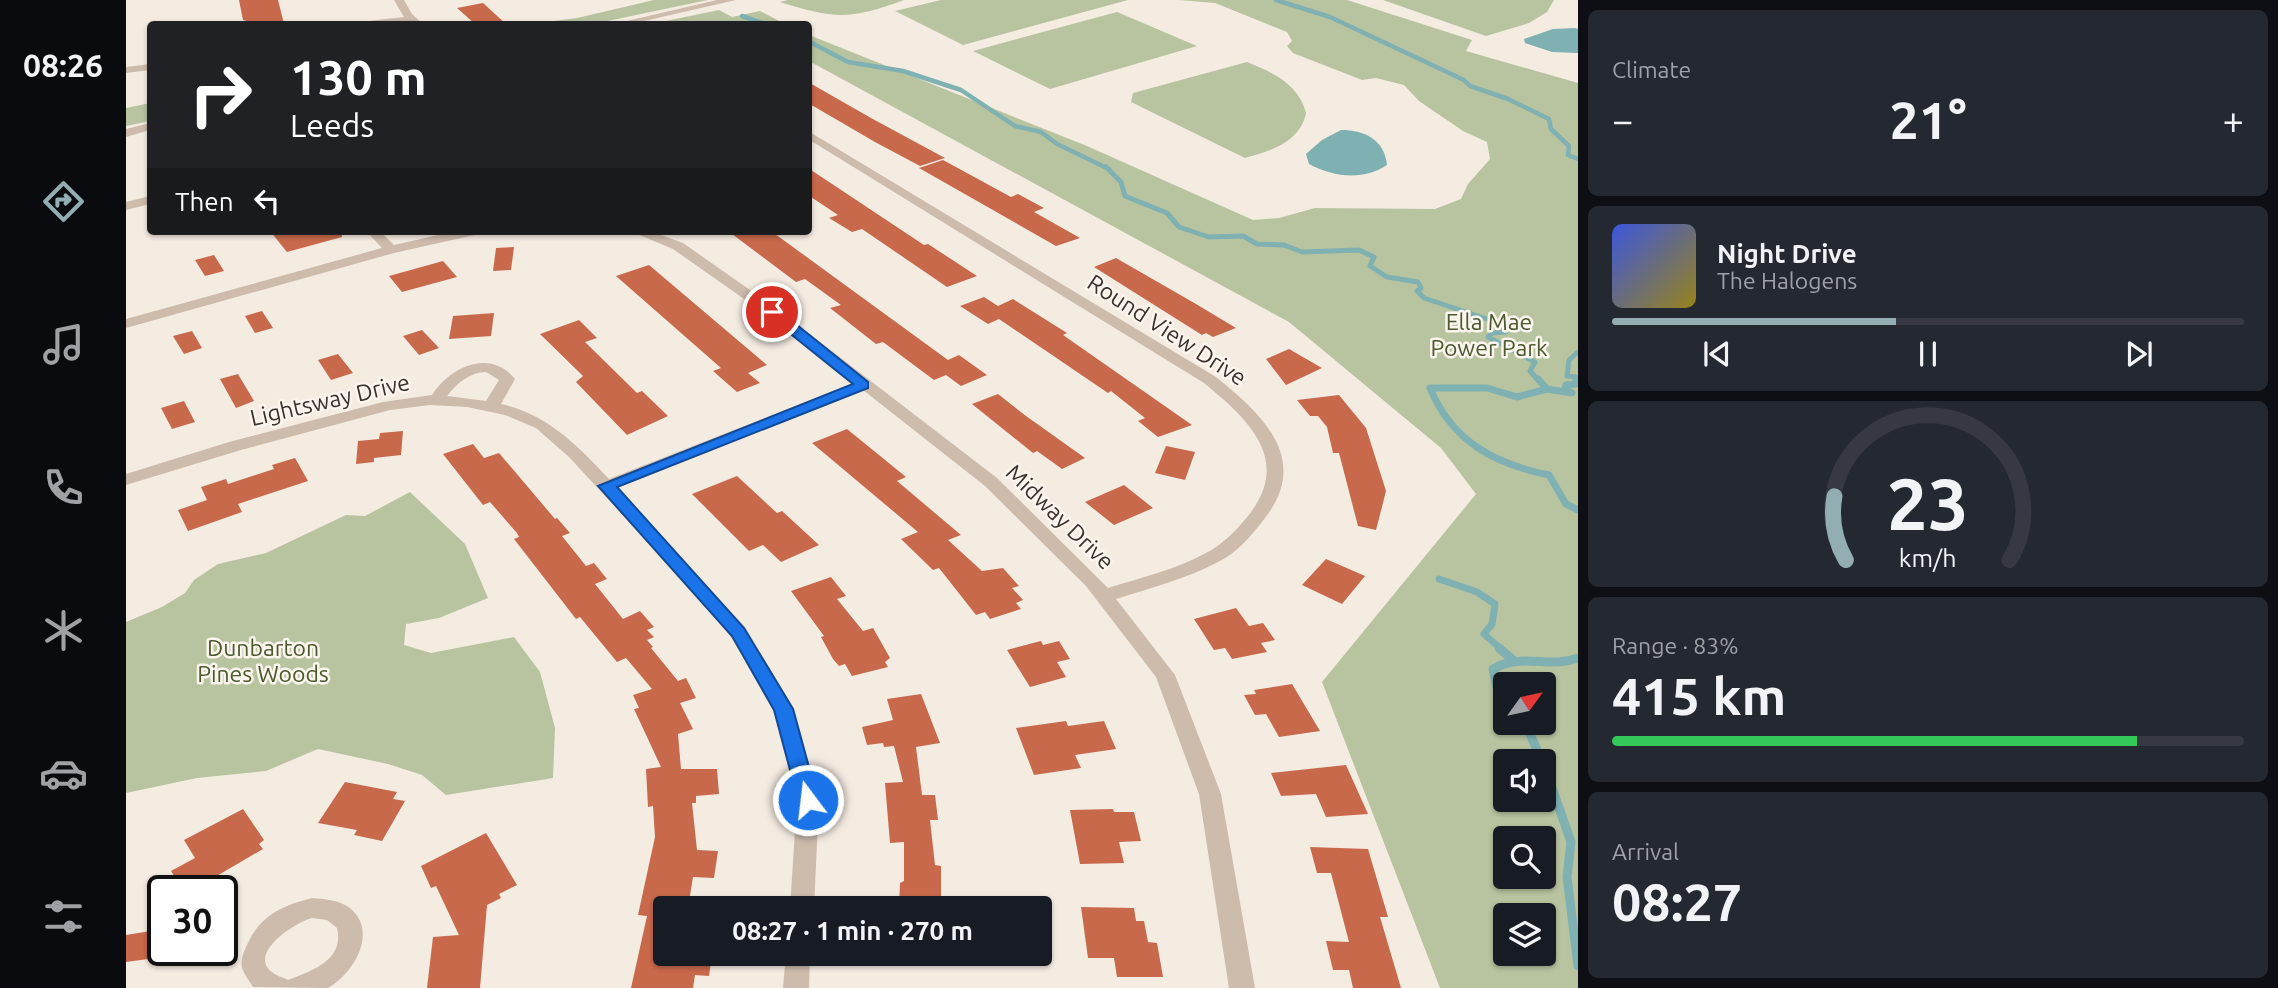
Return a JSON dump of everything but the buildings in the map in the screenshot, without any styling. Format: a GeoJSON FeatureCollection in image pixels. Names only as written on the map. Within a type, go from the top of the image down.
{"type":"FeatureCollection","features":[{"type":"Feature","properties":{"kind":"street"},"geometry":{"type":"LineString","coordinates":[[400,0],[415,21]]}},
{"type":"Feature","properties":{"kind":"street"},"geometry":{"type":"LineString","coordinates":[[634,21],[731,0]]}},
{"type":"Feature","properties":{"kind":"street"},"geometry":{"type":"LineString","coordinates":[[126,70],[147,67]]}},
{"type":"Feature","properties":{"kind":"street"},"geometry":{"type":"LineString","coordinates":[[126,133],[147,128]]}},
{"type":"Feature","properties":{"kind":"street","name":"Round View Drive"},"geometry":{"type":"LineString","coordinates":[[812,136],[1210,380],[1241,404],[1262,426],[1275,453],[1277,480],[1262,513],[1226,550],[1182,569],[1104,596]]}},
{"type":"Feature","properties":{"kind":"street"},"geometry":{"type":"LineString","coordinates":[[126,206],[147,201]]}},
{"type":"Feature","properties":{"kind":"street"},"geometry":{"type":"LineString","coordinates":[[377,235],[391,250]]}},
{"type":"Feature","properties":{"kind":"street"},"geometry":{"type":"LineString","coordinates":[[126,324],[391,250],[456,235]]}},
{"type":"Feature","properties":{"kind":"street","name":"Midway Drive"},"geometry":{"type":"LineString","coordinates":[[648,235],[678,246],[716,270],[991,482],[1044,531],[1104,596],[1165,675],[1210,794],[1241,988]]}},
{"type":"Feature","properties":{"kind":"street"},"geometry":{"type":"LineString","coordinates":[[438,400],[443,388],[455,375],[486,368],[496,370],[507,379],[501,394],[491,407]]}},
{"type":"Feature","properties":{"kind":"street"},"geometry":{"type":"LineString","coordinates":[[606,486],[863,385]]}},
{"type":"Feature","properties":{"kind":"street","name":"Lightsway Drive"},"geometry":{"type":"LineString","coordinates":[[126,480],[235,446],[389,404],[438,400],[491,407],[510,411],[541,425],[575,453],[738,632],[784,709],[808,800],[803,896]]}},
{"type":"Feature","properties":{"kind":"street"},"geometry":{"type":"LineString","coordinates":[[280,988],[266,983],[258,974],[254,962],[261,938],[287,915],[319,908],[333,911],[344,919],[351,929],[351,942],[336,969],[323,979],[303,987]]}},
{"type":"Feature","properties":{"kind":"street"},"geometry":{"type":"LineString","coordinates":[[796,988],[797,966]]}},
{"type":"Feature","properties":{"kind":"green space"},"geometry":{"type":"Polygon","coordinates":[[[654,0],[708,0],[607,21],[554,21],[654,0]]]}},
{"type":"Feature","properties":{"kind":"green space"},"geometry":{"type":"Polygon","coordinates":[[[904,0],[869,11],[842,15],[815,12],[780,2],[904,0]]]}},
{"type":"Feature","properties":{"kind":"green space"},"geometry":{"type":"Polygon","coordinates":[[[941,0],[1128,0],[963,45],[895,11],[941,0]]]}},
{"type":"Feature","properties":{"kind":"green space","name":"Ella Mae Power Park"},"geometry":{"type":"Polygon","coordinates":[[[1179,0],[1347,0],[1472,40],[1466,51],[1578,83],[1578,988],[1440,988],[1322,682],[1476,494],[1441,448],[1289,322],[812,63],[812,36],[1087,146],[1253,220],[1279,218],[1315,208],[1435,209],[1461,199],[1468,184],[1490,159],[1487,142],[1463,131],[1419,101],[1404,85],[1376,78],[1362,80],[1293,53],[1287,46],[1292,41],[1287,32],[1215,3],[1179,0]]]}},
{"type":"Feature","properties":{"kind":"green space"},"geometry":{"type":"Polygon","coordinates":[[[1383,0],[1554,0],[1547,12],[1529,23],[1486,36],[1383,0]]]}},
{"type":"Feature","properties":{"kind":"green space"},"geometry":{"type":"Polygon","coordinates":[[[719,10],[732,17],[760,11],[779,21],[666,21],[719,10]]]}},
{"type":"Feature","properties":{"kind":"green space"},"geometry":{"type":"Polygon","coordinates":[[[1117,12],[1197,46],[1050,89],[973,51],[1117,12]]]}},
{"type":"Feature","properties":{"kind":"green space"},"geometry":{"type":"Polygon","coordinates":[[[1247,62],[1275,75],[1291,87],[1306,113],[1303,123],[1291,138],[1265,152],[1245,158],[1131,102],[1133,93],[1247,62]]]}},
{"type":"Feature","properties":{"kind":"green space"},"geometry":{"type":"Polygon","coordinates":[[[147,104],[147,122],[126,126],[126,108],[147,104]]]}},
{"type":"Feature","properties":{"kind":"green space","name":"Dunbarton Pines Woods"},"geometry":{"type":"Polygon","coordinates":[[[410,492],[465,544],[488,598],[439,618],[406,624],[404,645],[431,653],[514,637],[540,672],[555,728],[553,778],[446,795],[422,775],[388,764],[318,749],[266,771],[197,778],[126,793],[126,622],[162,607],[185,593],[194,580],[218,564],[266,553],[346,515],[365,516],[410,492]]]}},
{"type":"Feature","properties":{"kind":"water"},"geometry":{"type":"Polygon","coordinates":[[[1553,29],[1578,29],[1578,53],[1552,52],[1525,43],[1524,39],[1553,29]]]}},
{"type":"Feature","properties":{"kind":"water"},"geometry":{"type":"Polygon","coordinates":[[[1341,130],[1365,134],[1372,138],[1382,149],[1387,165],[1368,173],[1348,175],[1328,172],[1309,164],[1306,154],[1322,140],[1341,130]]]}},
{"type":"Feature","properties":{"kind":"waterway"},"geometry":{"type":"LineString","coordinates":[[1276,0],[1330,17],[1464,80],[1470,86],[1508,99],[1549,119],[1551,129],[1569,146],[1568,155],[1578,159]]}},
{"type":"Feature","properties":{"kind":"waterway"},"geometry":{"type":"LineString","coordinates":[[742,16],[756,21]]}},
{"type":"Feature","properties":{"kind":"waterway"},"geometry":{"type":"LineString","coordinates":[[812,43],[848,62],[903,71],[961,90],[1015,126],[1041,132],[1057,144],[1107,168]]}},
{"type":"Feature","properties":{"kind":"waterway"},"geometry":{"type":"LineString","coordinates":[[1107,168],[1121,182],[1125,196],[1167,213],[1179,227],[1209,237],[1243,236],[1257,244],[1284,245],[1302,252],[1359,250],[1374,257],[1370,266],[1387,277],[1418,282],[1421,288],[1417,291],[1424,298],[1499,323],[1506,332],[1492,333],[1488,337],[1535,362],[1530,371],[1539,381]]}},
{"type":"Feature","properties":{"kind":"waterway"},"geometry":{"type":"LineString","coordinates":[[1547,389],[1572,393],[1565,389],[1566,385],[1576,384],[1576,377],[1567,376],[1569,360],[1578,352]]}},
{"type":"Feature","properties":{"kind":"waterway"},"geometry":{"type":"LineString","coordinates":[[1538,379],[1547,389]]}},
{"type":"Feature","properties":{"kind":"waterway"},"geometry":{"type":"LineString","coordinates":[[1547,389],[1517,397],[1487,388],[1430,388],[1439,407],[1463,436],[1493,457],[1549,475],[1566,504],[1578,510]]}},
{"type":"Feature","properties":{"kind":"waterway"},"geometry":{"type":"LineString","coordinates":[[1439,579],[1477,592],[1495,604],[1492,624],[1484,634],[1501,649]]}},
{"type":"Feature","properties":{"kind":"waterway"},"geometry":{"type":"LineString","coordinates":[[1499,648],[1513,660]]}},
{"type":"Feature","properties":{"kind":"waterway"},"geometry":{"type":"LineString","coordinates":[[1494,672],[1493,669],[1514,662],[1556,662],[1578,658]]}},
{"type":"Feature","properties":{"kind":"waterway"},"geometry":{"type":"LineString","coordinates":[[1530,735],[1537,749]]}},
{"type":"Feature","properties":{"kind":"waterway"},"geometry":{"type":"LineString","coordinates":[[1556,799],[1571,842],[1567,877],[1578,966]]}},
{"type":"Feature","properties":{"kind":"route"},"geometry":{"type":"LineString","coordinates":[[772,312],[863,385],[606,486],[738,632],[784,709],[808,800]]}}]}
